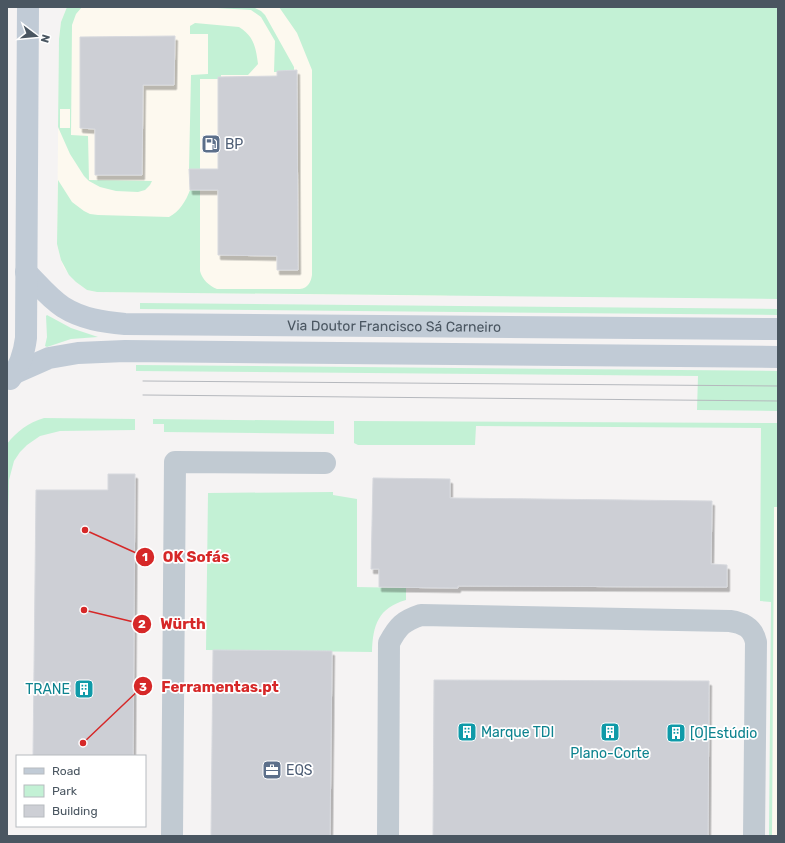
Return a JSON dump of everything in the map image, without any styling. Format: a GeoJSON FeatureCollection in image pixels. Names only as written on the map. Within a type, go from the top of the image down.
{"type":"FeatureCollection","features":[{"type":"Feature","properties":{"kind":"main road"},"geometry":{"type":"LineString","coordinates":[[11,378],[24,351],[26,338],[28,7]]}},
{"type":"Feature","properties":{"kind":"main road","name":"Via Doutor Francisco Sá Carneiro"},"geometry":{"type":"LineString","coordinates":[[26,272],[62,307],[100,321],[125,324],[778,329]]}},
{"type":"Feature","properties":{"kind":"main road","name":"Via Doutor Francisco Sá Carneiro"},"geometry":{"type":"LineString","coordinates":[[11,378],[49,358],[78,353],[125,351],[778,357]]}},
{"type":"Feature","properties":{"kind":"street"},"geometry":{"type":"LineString","coordinates":[[172,836],[175,462],[325,463]]}},
{"type":"Feature","properties":{"kind":"street"},"geometry":{"type":"LineString","coordinates":[[388,836],[389,643],[397,629],[408,620],[421,615],[730,621],[738,622],[748,627],[755,636],[756,642],[754,836]]}},
{"type":"Feature","properties":{"kind":"shaded area","name":"BP"},"geometry":{"type":"Polygon","coordinates":[[[67,7],[282,7],[300,30],[447,296],[97,292],[87,290],[76,282],[64,268],[57,244],[59,39],[61,22],[67,7]]]}},
{"type":"Feature","properties":{"kind":"shaded area"},"geometry":{"type":"Polygon","coordinates":[[[775,423],[778,423],[778,836],[772,836],[775,423]]]}},
{"type":"Feature","properties":{"kind":"green space"},"geometry":{"type":"Polygon","coordinates":[[[67,7],[82,7],[76,14],[72,25],[71,135],[88,136],[89,180],[152,181],[145,190],[138,192],[116,191],[100,187],[89,181],[84,176],[70,154],[58,127],[59,39],[61,22],[67,7]],[[60,109],[60,128],[70,128],[70,109],[60,109]]]}},
{"type":"Feature","properties":{"kind":"green space"},"geometry":{"type":"Polygon","coordinates":[[[200,7],[253,7],[261,11],[265,15],[294,67],[294,72],[274,72],[275,41],[261,17],[251,10],[200,7]]]}},
{"type":"Feature","properties":{"kind":"green space"},"geometry":{"type":"Polygon","coordinates":[[[279,7],[778,7],[778,299],[97,292],[87,290],[69,275],[61,260],[57,244],[58,180],[72,202],[90,214],[98,215],[169,217],[182,206],[190,190],[200,190],[200,271],[202,277],[209,284],[217,289],[300,289],[309,284],[312,275],[312,70],[297,33],[279,7]]]}},
{"type":"Feature","properties":{"kind":"green space"},"geometry":{"type":"Polygon","coordinates":[[[195,23],[239,27],[251,38],[258,64],[248,75],[221,75],[221,79],[200,79],[200,169],[189,169],[191,75],[208,74],[208,34],[190,34],[190,26],[195,23]]]}},
{"type":"Feature","properties":{"kind":"green space"},"geometry":{"type":"Polygon","coordinates":[[[140,303],[778,309],[778,315],[140,309],[140,303]]]}},
{"type":"Feature","properties":{"kind":"green space"},"geometry":{"type":"Polygon","coordinates":[[[47,315],[71,328],[98,337],[71,339],[47,347],[45,346],[47,337],[47,315]]]}},
{"type":"Feature","properties":{"kind":"green space"},"geometry":{"type":"Polygon","coordinates":[[[136,365],[778,371],[778,411],[697,410],[698,376],[136,371],[136,365]]]}},
{"type":"Feature","properties":{"kind":"green space"},"geometry":{"type":"Polygon","coordinates":[[[44,418],[135,419],[135,430],[60,431],[40,436],[27,445],[14,461],[9,480],[7,554],[7,444],[23,428],[44,418]]]}},
{"type":"Feature","properties":{"kind":"green space"},"geometry":{"type":"Polygon","coordinates":[[[153,419],[334,421],[334,434],[164,432],[164,424],[153,424],[153,419]]]}},
{"type":"Feature","properties":{"kind":"green space"},"geometry":{"type":"Polygon","coordinates":[[[354,421],[778,423],[778,507],[774,507],[772,836],[769,836],[771,602],[760,601],[761,428],[476,426],[475,445],[358,445],[354,443],[354,421]]]}},
{"type":"Feature","properties":{"kind":"green space"},"geometry":{"type":"Polygon","coordinates":[[[333,492],[333,495],[357,499],[357,587],[406,588],[406,600],[389,608],[379,619],[374,634],[372,652],[206,650],[208,493],[333,492]]]}},
{"type":"Feature","properties":{"kind":"building"},"geometry":{"type":"Polygon","coordinates":[[[175,36],[174,85],[143,85],[142,175],[95,175],[95,129],[80,128],[80,37],[175,36]]]}},
{"type":"Feature","properties":{"kind":"building"},"geometry":{"type":"Polygon","coordinates":[[[297,70],[298,270],[277,270],[277,256],[218,255],[218,190],[190,190],[189,169],[218,169],[218,77],[277,76],[277,71],[297,70]]]}},
{"type":"Feature","properties":{"kind":"building"},"geometry":{"type":"Polygon","coordinates":[[[108,474],[135,474],[133,755],[33,755],[36,490],[108,490],[108,474]]]}},
{"type":"Feature","properties":{"kind":"building"},"geometry":{"type":"Polygon","coordinates":[[[373,478],[450,479],[450,498],[712,501],[711,564],[727,565],[727,587],[379,587],[379,569],[371,569],[373,478]]]}},
{"type":"Feature","properties":{"kind":"building"},"geometry":{"type":"Polygon","coordinates":[[[213,650],[332,651],[330,836],[211,836],[213,650]]]}},
{"type":"Feature","properties":{"kind":"building"},"geometry":{"type":"Polygon","coordinates":[[[434,680],[709,681],[708,836],[433,836],[434,680]]]}},
{"type":"Feature","properties":{"kind":"tram line"},"geometry":{"type":"LineString","coordinates":[[143,381],[778,386]]}},
{"type":"Feature","properties":{"kind":"tram line"},"geometry":{"type":"LineString","coordinates":[[143,395],[778,401]]}},
{"type":"Feature","properties":{"kind":"place","name":"BP"},"geometry":{"type":"Point","coordinates":[211,144]}},
{"type":"Feature","properties":{"kind":"place","name":"OK Sofás"},"geometry":{"type":"Point","coordinates":[85,530]}},
{"type":"Feature","properties":{"kind":"place","name":"Würth"},"geometry":{"type":"Point","coordinates":[84,610]}},
{"type":"Feature","properties":{"kind":"place","name":"TRANE"},"geometry":{"type":"Point","coordinates":[84,689]}},
{"type":"Feature","properties":{"kind":"place","name":"Marque TDI"},"geometry":{"type":"Point","coordinates":[467,732]}},
{"type":"Feature","properties":{"kind":"place","name":"Plano-Corte"},"geometry":{"type":"Point","coordinates":[610,732]}},
{"type":"Feature","properties":{"kind":"place","name":"[O]Estúdio"},"geometry":{"type":"Point","coordinates":[676,733]}},
{"type":"Feature","properties":{"kind":"place","name":"Ferramentas.pt"},"geometry":{"type":"Point","coordinates":[83,743]}},
{"type":"Feature","properties":{"kind":"place","name":"EQS"},"geometry":{"type":"Point","coordinates":[272,770]}}]}
